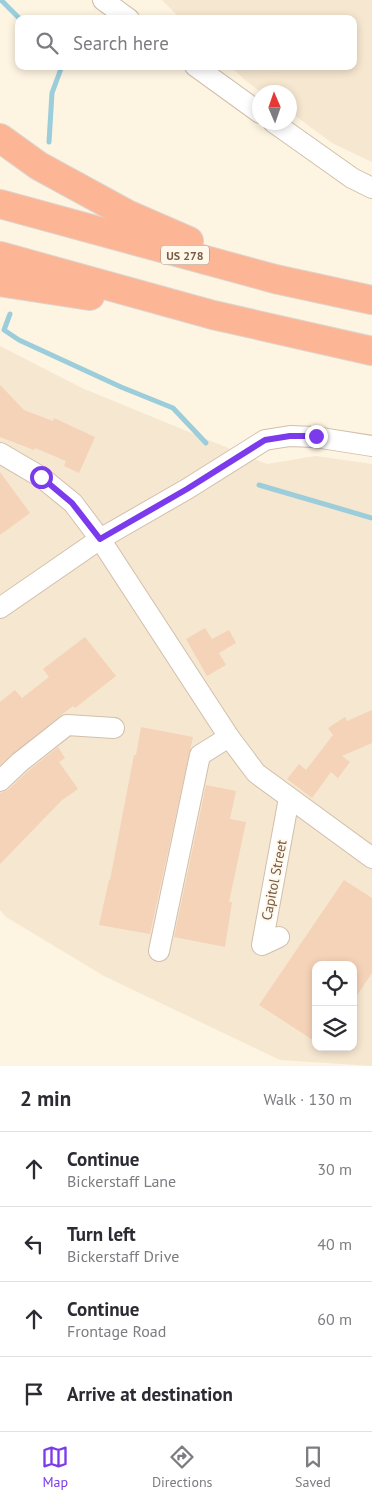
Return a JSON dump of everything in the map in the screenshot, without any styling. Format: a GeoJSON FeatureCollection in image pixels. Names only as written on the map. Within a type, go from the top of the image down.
{"type":"FeatureCollection","features":[{"type":"Feature","properties":{"kind":"highway"},"geometry":{"type":"LineString","coordinates":[[0,138],[39,166],[127,214],[275,279]]}},
{"type":"Feature","properties":{"kind":"highway","name":"US 278"},"geometry":{"type":"LineString","coordinates":[[0,204],[275,279],[372,300]]}},
{"type":"Feature","properties":{"kind":"highway"},"geometry":{"type":"LineString","coordinates":[[0,256],[213,314],[372,351]]}},
{"type":"Feature","properties":{"kind":"highway"},"geometry":{"type":"LineString","coordinates":[[0,282],[213,314]]}},
{"type":"Feature","properties":{"kind":"street"},"geometry":{"type":"LineString","coordinates":[[103,0],[124,15]]}},
{"type":"Feature","properties":{"kind":"street"},"geometry":{"type":"LineString","coordinates":[[201,70],[252,107]]}},
{"type":"Feature","properties":{"kind":"street"},"geometry":{"type":"LineString","coordinates":[[284,130],[352,178],[372,188]]}},
{"type":"Feature","properties":{"kind":"street"},"geometry":{"type":"LineString","coordinates":[[0,608],[100,539],[187,489],[265,440],[290,436],[316,436],[372,446]]}},
{"type":"Feature","properties":{"kind":"street"},"geometry":{"type":"LineString","coordinates":[[0,452],[41,477],[72,503],[100,539],[229,737],[256,773],[372,858]]}},
{"type":"Feature","properties":{"kind":"street"},"geometry":{"type":"LineString","coordinates":[[0,781],[20,762],[67,725],[114,728]]}},
{"type":"Feature","properties":{"kind":"street"},"geometry":{"type":"LineString","coordinates":[[159,951],[200,755],[229,737]]}},
{"type":"Feature","properties":{"kind":"street","name":"Capitol Street"},"geometry":{"type":"LineString","coordinates":[[279,937],[262,945],[290,798]]}},
{"type":"Feature","properties":{"kind":"shaded area"},"geometry":{"type":"Polygon","coordinates":[[[162,0],[372,0],[372,162],[332,143],[297,117],[297,85],[252,85],[234,70],[357,70],[357,15],[177,15],[162,0]]]}},
{"type":"Feature","properties":{"kind":"shaded area"},"geometry":{"type":"Polygon","coordinates":[[[0,346],[82,388],[267,464],[316,456],[372,464],[372,1066],[280,1060],[104,976],[6,917],[0,910],[0,346]]]}},
{"type":"Feature","properties":{"kind":"building"},"geometry":{"type":"Polygon","coordinates":[[[0,385],[24,410],[53,421],[54,418],[95,437],[79,473],[64,466],[66,461],[35,448],[34,450],[0,437],[0,385]]]}},
{"type":"Feature","properties":{"kind":"building"},"geometry":{"type":"Polygon","coordinates":[[[0,472],[30,513],[0,535],[0,472]]]}},
{"type":"Feature","properties":{"kind":"building"},"geometry":{"type":"Polygon","coordinates":[[[205,628],[212,639],[229,630],[236,643],[219,653],[226,665],[207,676],[186,639],[205,628]]]}},
{"type":"Feature","properties":{"kind":"building"},"geometry":{"type":"Polygon","coordinates":[[[85,637],[116,676],[75,708],[73,706],[0,765],[0,702],[15,690],[22,698],[49,677],[43,669],[85,637]]]}},
{"type":"Feature","properties":{"kind":"building"},"geometry":{"type":"Polygon","coordinates":[[[372,710],[372,743],[342,756],[350,762],[338,778],[331,772],[312,798],[287,779],[299,764],[306,770],[333,735],[328,728],[345,717],[347,721],[372,710]]]}},
{"type":"Feature","properties":{"kind":"building"},"geometry":{"type":"Polygon","coordinates":[[[141,727],[193,737],[150,934],[99,925],[141,727]]]}},
{"type":"Feature","properties":{"kind":"building"},"geometry":{"type":"Polygon","coordinates":[[[58,747],[65,758],[59,762],[78,789],[62,800],[0,864],[0,793],[8,790],[58,747]]]}},
{"type":"Feature","properties":{"kind":"building"},"geometry":{"type":"Polygon","coordinates":[[[206,785],[236,791],[230,819],[246,822],[229,902],[232,902],[225,947],[174,937],[206,785]]]}},
{"type":"Feature","properties":{"kind":"building"},"geometry":{"type":"Polygon","coordinates":[[[344,880],[372,898],[372,973],[357,995],[357,961],[312,961],[312,1039],[259,1005],[344,880]]]}},
{"type":"Feature","properties":{"kind":"waterway"},"geometry":{"type":"LineString","coordinates":[[1,0],[16,15]]}},
{"type":"Feature","properties":{"kind":"waterway"},"geometry":{"type":"LineString","coordinates":[[49,142],[52,93],[61,70]]}},
{"type":"Feature","properties":{"kind":"waterway"},"geometry":{"type":"LineString","coordinates":[[10,314],[4,330],[19,340],[121,387],[173,408],[206,443]]}},
{"type":"Feature","properties":{"kind":"waterway"},"geometry":{"type":"LineString","coordinates":[[259,485],[372,518]]}},
{"type":"Feature","properties":{"kind":"route"},"geometry":{"type":"LineString","coordinates":[[41,477],[72,503],[100,539],[187,489],[265,440],[290,436],[316,436]]}}]}
